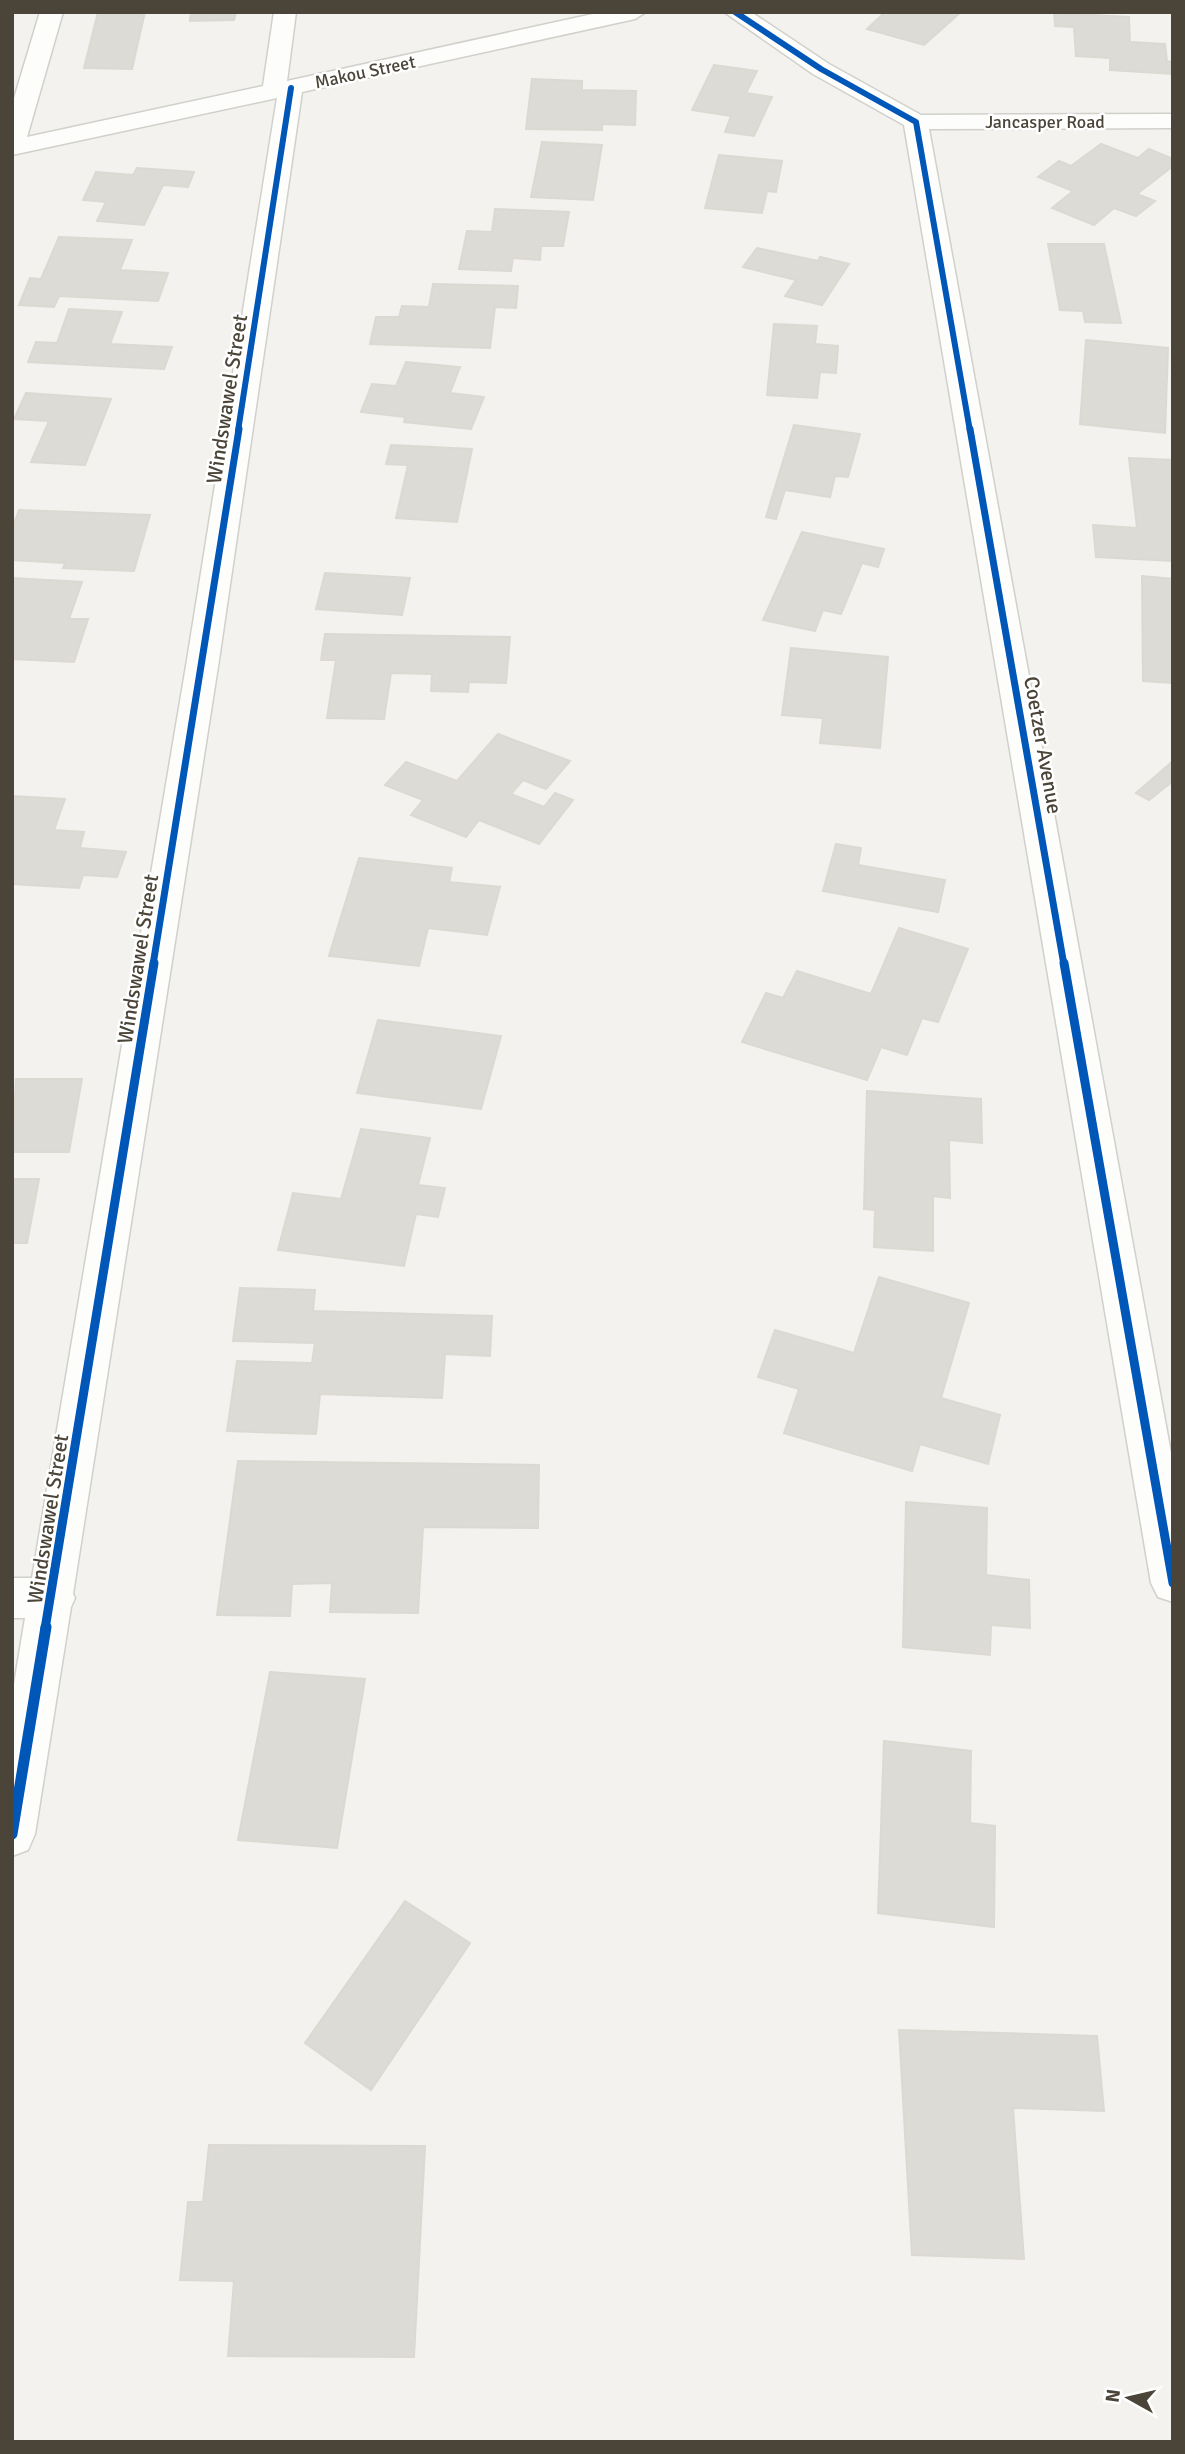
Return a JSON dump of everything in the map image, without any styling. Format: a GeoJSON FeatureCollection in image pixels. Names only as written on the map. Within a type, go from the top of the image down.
{"type":"FeatureCollection","features":[{"type":"Feature","properties":{"kind":"street"},"geometry":{"type":"LineString","coordinates":[[12,147],[52,12]]}},
{"type":"Feature","properties":{"kind":"street","name":"Windswawel Street"},"geometry":{"type":"LineString","coordinates":[[12,1834],[33,1598],[264,279],[282,90],[285,12]]}},
{"type":"Feature","properties":{"kind":"street","name":"Makou Street"},"geometry":{"type":"LineString","coordinates":[[12,147],[282,90],[490,34],[635,12]]}},
{"type":"Feature","properties":{"kind":"street"},"geometry":{"type":"LineString","coordinates":[[735,12],[821,69],[916,122]]}},
{"type":"Feature","properties":{"kind":"street","name":"Jancasper Road"},"geometry":{"type":"LineString","coordinates":[[916,122],[1173,121]]}},
{"type":"Feature","properties":{"kind":"street","name":"Coetzer Avenue"},"geometry":{"type":"LineString","coordinates":[[916,122],[1173,1584]]}},
{"type":"Feature","properties":{"kind":"building"},"geometry":{"type":"Polygon","coordinates":[[[98,12],[145,12],[132,69],[84,68],[98,12]]]}},
{"type":"Feature","properties":{"kind":"building"},"geometry":{"type":"Polygon","coordinates":[[[191,12],[236,12],[234,20],[190,21],[191,12]]]}},
{"type":"Feature","properties":{"kind":"building"},"geometry":{"type":"Polygon","coordinates":[[[885,12],[961,12],[924,45],[867,29],[885,12]]]}},
{"type":"Feature","properties":{"kind":"building"},"geometry":{"type":"Polygon","coordinates":[[[1054,13],[1129,17],[1130,42],[1165,44],[1167,61],[1173,62],[1173,74],[1110,70],[1110,58],[1076,56],[1074,27],[1055,26],[1054,13]]]}},
{"type":"Feature","properties":{"kind":"building"},"geometry":{"type":"Polygon","coordinates":[[[714,65],[757,71],[746,93],[772,97],[754,136],[725,132],[731,116],[692,110],[714,65]]]}},
{"type":"Feature","properties":{"kind":"building"},"geometry":{"type":"Polygon","coordinates":[[[532,79],[582,81],[582,90],[636,91],[635,125],[602,124],[602,130],[526,129],[532,79]]]}},
{"type":"Feature","properties":{"kind":"building"},"geometry":{"type":"Polygon","coordinates":[[[542,142],[602,145],[593,200],[531,197],[542,142]]]}},
{"type":"Feature","properties":{"kind":"building"},"geometry":{"type":"Polygon","coordinates":[[[1101,144],[1138,158],[1149,149],[1173,159],[1173,166],[1137,194],[1155,201],[1136,216],[1114,208],[1094,225],[1052,208],[1073,191],[1038,177],[1059,161],[1071,166],[1101,144]]]}},
{"type":"Feature","properties":{"kind":"building"},"geometry":{"type":"Polygon","coordinates":[[[719,155],[782,161],[776,192],[767,191],[762,213],[705,208],[719,155]]]}},
{"type":"Feature","properties":{"kind":"building"},"geometry":{"type":"Polygon","coordinates":[[[137,168],[194,172],[188,187],[163,185],[144,225],[97,221],[106,202],[83,200],[96,172],[133,175],[137,168]]]}},
{"type":"Feature","properties":{"kind":"building"},"geometry":{"type":"Polygon","coordinates":[[[495,209],[569,212],[563,246],[541,246],[540,260],[513,258],[511,271],[459,269],[467,231],[492,232],[495,209]]]}},
{"type":"Feature","properties":{"kind":"building"},"geometry":{"type":"Polygon","coordinates":[[[59,237],[132,240],[120,270],[168,273],[158,301],[59,296],[54,307],[19,305],[30,278],[41,279],[59,237]]]}},
{"type":"Feature","properties":{"kind":"building"},"geometry":{"type":"Polygon","coordinates":[[[1048,244],[1104,244],[1121,323],[1085,322],[1083,311],[1060,310],[1048,244]]]}},
{"type":"Feature","properties":{"kind":"building"},"geometry":{"type":"Polygon","coordinates":[[[757,248],[818,261],[820,257],[849,264],[822,305],[785,296],[796,280],[743,267],[757,248]]]}},
{"type":"Feature","properties":{"kind":"building"},"geometry":{"type":"Polygon","coordinates":[[[433,284],[518,286],[516,308],[495,307],[490,348],[370,344],[376,317],[399,317],[402,306],[429,307],[433,284]]]}},
{"type":"Feature","properties":{"kind":"building"},"geometry":{"type":"Polygon","coordinates":[[[69,309],[122,312],[110,344],[172,347],[164,369],[28,362],[36,342],[57,343],[69,309]]]}},
{"type":"Feature","properties":{"kind":"building"},"geometry":{"type":"Polygon","coordinates":[[[774,324],[817,326],[815,344],[838,346],[836,373],[820,372],[817,398],[767,395],[774,324]]]}},
{"type":"Feature","properties":{"kind":"building"},"geometry":{"type":"Polygon","coordinates":[[[1086,340],[1168,348],[1165,433],[1080,424],[1086,340]]]}},
{"type":"Feature","properties":{"kind":"building"},"geometry":{"type":"Polygon","coordinates":[[[406,362],[460,367],[450,393],[484,397],[471,429],[404,422],[405,417],[361,412],[372,384],[396,386],[406,362]]]}},
{"type":"Feature","properties":{"kind":"building"},"geometry":{"type":"Polygon","coordinates":[[[26,393],[111,399],[85,465],[31,462],[49,421],[14,419],[26,393]]]}},
{"type":"Feature","properties":{"kind":"building"},"geometry":{"type":"Polygon","coordinates":[[[794,425],[860,434],[848,477],[835,476],[830,497],[785,490],[776,519],[766,517],[794,425]]]}},
{"type":"Feature","properties":{"kind":"building"},"geometry":{"type":"Polygon","coordinates":[[[391,445],[472,449],[457,522],[396,518],[408,465],[386,464],[391,445]]]}},
{"type":"Feature","properties":{"kind":"building"},"geometry":{"type":"Polygon","coordinates":[[[1129,458],[1173,460],[1173,561],[1096,557],[1093,525],[1137,528],[1129,458]]]}},
{"type":"Feature","properties":{"kind":"building"},"geometry":{"type":"Polygon","coordinates":[[[19,510],[150,515],[134,571],[63,568],[65,563],[12,560],[12,529],[19,510]]]}},
{"type":"Feature","properties":{"kind":"building"},"geometry":{"type":"Polygon","coordinates":[[[802,532],[884,549],[878,567],[862,563],[841,614],[823,610],[815,631],[763,620],[802,532]]]}},
{"type":"Feature","properties":{"kind":"building"},"geometry":{"type":"Polygon","coordinates":[[[325,573],[410,578],[402,615],[316,609],[325,573]]]}},
{"type":"Feature","properties":{"kind":"building"},"geometry":{"type":"Polygon","coordinates":[[[1142,576],[1173,579],[1173,683],[1143,681],[1142,576]]]}},
{"type":"Feature","properties":{"kind":"building"},"geometry":{"type":"Polygon","coordinates":[[[12,578],[82,582],[69,619],[88,619],[74,662],[12,659],[12,578]]]}},
{"type":"Feature","properties":{"kind":"building"},"geometry":{"type":"Polygon","coordinates":[[[325,634],[510,637],[506,683],[469,682],[468,692],[431,691],[432,674],[391,673],[384,719],[327,718],[336,660],[321,660],[325,634]]]}},
{"type":"Feature","properties":{"kind":"building"},"geometry":{"type":"Polygon","coordinates":[[[791,648],[888,657],[880,748],[820,743],[823,718],[782,715],[791,648]]]}},
{"type":"Feature","properties":{"kind":"building"},"geometry":{"type":"Polygon","coordinates":[[[498,734],[570,761],[546,789],[523,780],[511,794],[544,807],[555,793],[573,800],[539,844],[479,820],[466,837],[411,815],[423,800],[385,785],[406,762],[457,781],[498,734]]]}},
{"type":"Feature","properties":{"kind":"building"},"geometry":{"type":"Polygon","coordinates":[[[1173,761],[1173,781],[1149,800],[1136,793],[1173,761]]]}},
{"type":"Feature","properties":{"kind":"building"},"geometry":{"type":"Polygon","coordinates":[[[12,796],[65,799],[54,830],[84,832],[80,848],[126,852],[117,877],[83,875],[79,888],[12,884],[12,796]]]}},
{"type":"Feature","properties":{"kind":"building"},"geometry":{"type":"Polygon","coordinates":[[[836,844],[861,848],[858,865],[945,880],[938,912],[823,891],[836,844]]]}},
{"type":"Feature","properties":{"kind":"building"},"geometry":{"type":"Polygon","coordinates":[[[359,858],[452,868],[449,882],[500,887],[487,935],[428,928],[419,966],[329,956],[359,858]]]}},
{"type":"Feature","properties":{"kind":"building"},"geometry":{"type":"Polygon","coordinates":[[[899,928],[968,949],[938,1022],[922,1018],[907,1055],[881,1047],[867,1080],[742,1042],[766,993],[783,998],[797,971],[871,994],[899,928]]]}},
{"type":"Feature","properties":{"kind":"building"},"geometry":{"type":"Polygon","coordinates":[[[378,1020],[501,1036],[481,1109],[357,1093],[378,1020]]]}},
{"type":"Feature","properties":{"kind":"building"},"geometry":{"type":"Polygon","coordinates":[[[16,1079],[82,1079],[69,1152],[12,1152],[16,1079]]]}},
{"type":"Feature","properties":{"kind":"building"},"geometry":{"type":"Polygon","coordinates":[[[867,1091],[981,1099],[982,1143],[949,1140],[950,1198],[933,1196],[933,1251],[874,1247],[875,1210],[864,1209],[867,1091]]]}},
{"type":"Feature","properties":{"kind":"building"},"geometry":{"type":"Polygon","coordinates":[[[361,1129],[430,1138],[418,1185],[445,1188],[438,1217],[416,1214],[404,1266],[278,1250],[293,1193],[341,1199],[361,1129]]]}},
{"type":"Feature","properties":{"kind":"building"},"geometry":{"type":"Polygon","coordinates":[[[12,1179],[39,1179],[27,1243],[12,1243],[12,1179]]]}},
{"type":"Feature","properties":{"kind":"building"},"geometry":{"type":"Polygon","coordinates":[[[879,1277],[969,1303],[941,1398],[1000,1415],[988,1464],[920,1444],[912,1471],[784,1433],[799,1389],[758,1377],[775,1330],[854,1353],[879,1277]]]}},
{"type":"Feature","properties":{"kind":"building"},"geometry":{"type":"Polygon","coordinates":[[[240,1288],[315,1290],[313,1311],[492,1316],[490,1356],[445,1354],[442,1398],[320,1394],[316,1434],[227,1431],[237,1361],[312,1363],[315,1343],[233,1341],[240,1288]]]}},
{"type":"Feature","properties":{"kind":"building"},"geometry":{"type":"Polygon","coordinates":[[[238,1461],[539,1465],[538,1528],[423,1527],[418,1613],[330,1612],[332,1583],[292,1584],[290,1616],[217,1615],[238,1461]]]}},
{"type":"Feature","properties":{"kind":"building"},"geometry":{"type":"Polygon","coordinates":[[[906,1502],[987,1508],[986,1575],[1029,1580],[1030,1628],[991,1625],[990,1655],[903,1647],[906,1502]]]}},
{"type":"Feature","properties":{"kind":"building"},"geometry":{"type":"Polygon","coordinates":[[[270,1672],[365,1679],[337,1848],[238,1840],[270,1672]]]}},
{"type":"Feature","properties":{"kind":"building"},"geometry":{"type":"Polygon","coordinates":[[[884,1741],[971,1751],[970,1823],[995,1826],[994,1927],[878,1913],[884,1741]]]}},
{"type":"Feature","properties":{"kind":"building"},"geometry":{"type":"Polygon","coordinates":[[[405,1901],[470,1943],[371,2090],[305,2043],[405,1901]]]}},
{"type":"Feature","properties":{"kind":"building"},"geometry":{"type":"Polygon","coordinates":[[[899,2030],[1097,2036],[1104,2111],[1013,2108],[1024,2259],[912,2255],[899,2030]]]}},
{"type":"Feature","properties":{"kind":"building"},"geometry":{"type":"Polygon","coordinates":[[[209,2145],[425,2146],[414,2357],[228,2356],[234,2281],[180,2280],[188,2202],[203,2202],[209,2145]]]}},
{"type":"Feature","properties":{"kind":"cycle path"},"geometry":{"type":"LineString","coordinates":[[735,12],[821,69],[916,122],[1173,1583]]}},
{"type":"Feature","properties":{"kind":"cycle path"},"geometry":{"type":"LineString","coordinates":[[12,1834],[203,660],[291,88]]}}]}
